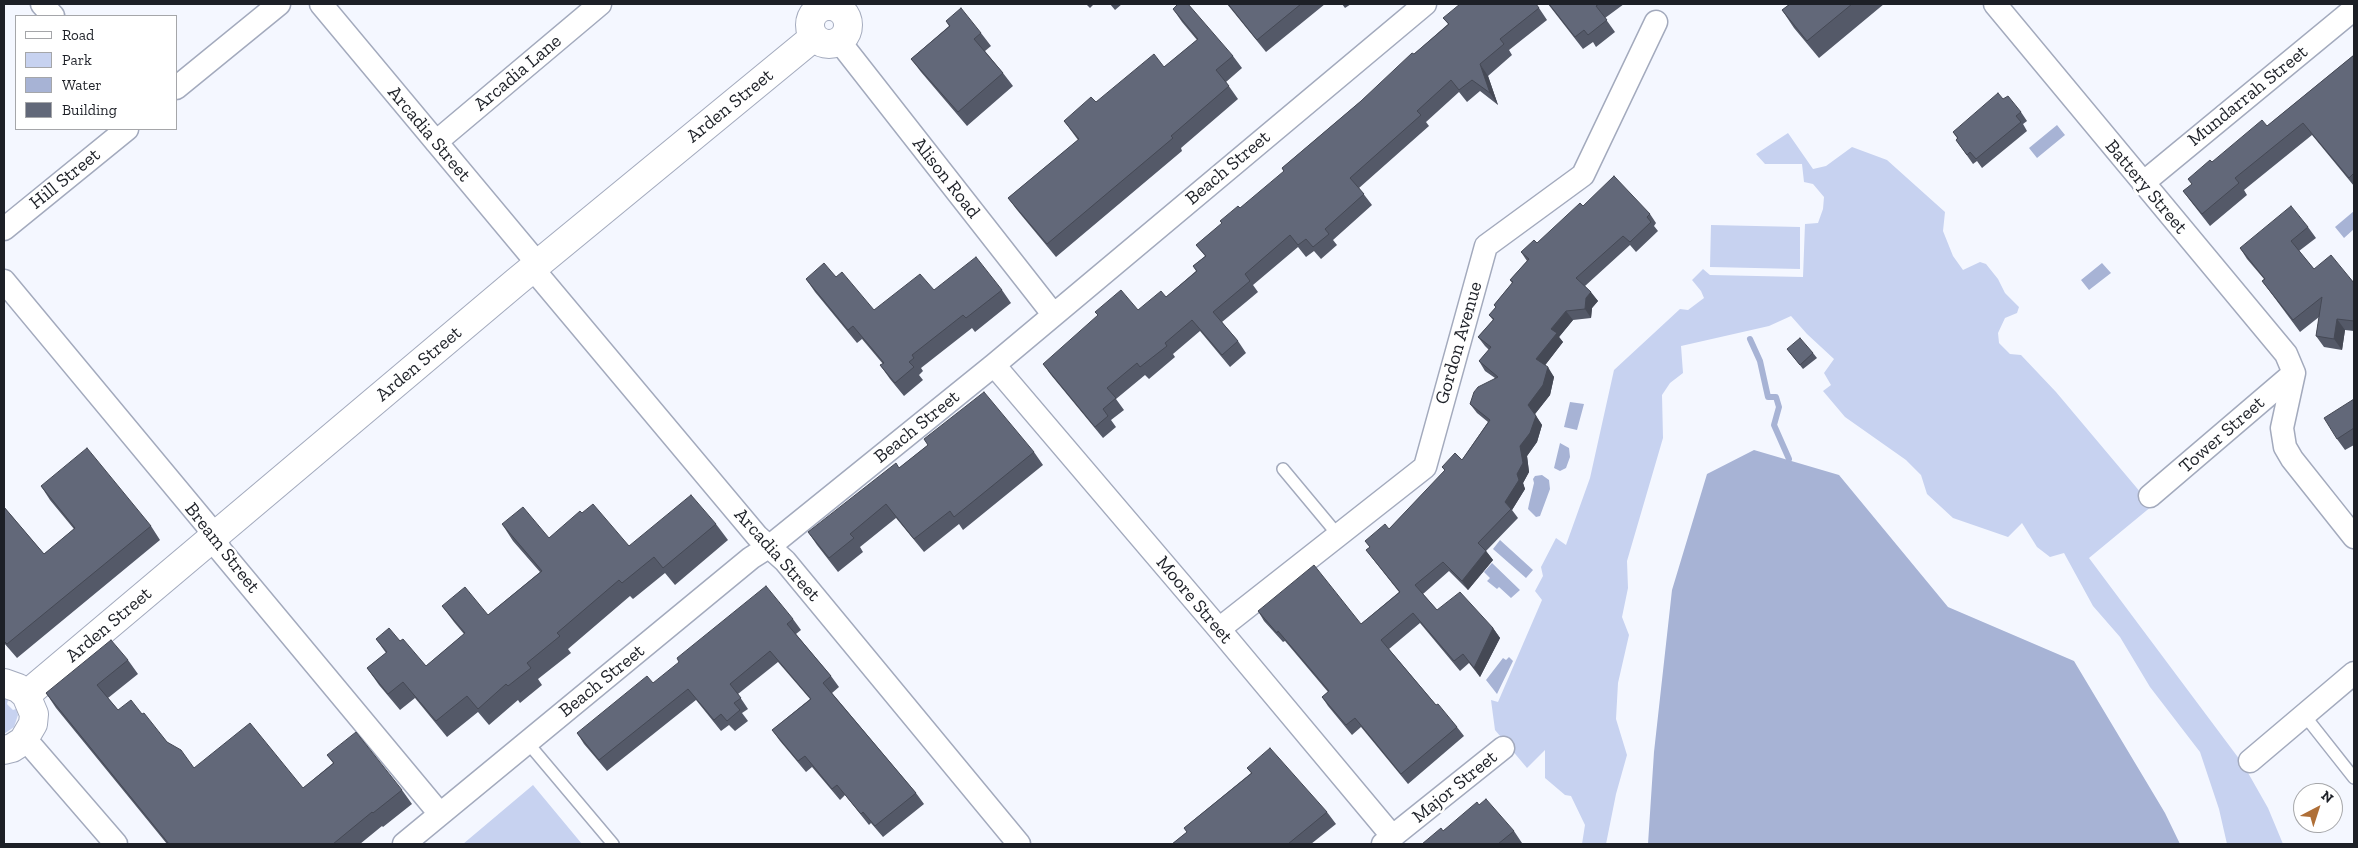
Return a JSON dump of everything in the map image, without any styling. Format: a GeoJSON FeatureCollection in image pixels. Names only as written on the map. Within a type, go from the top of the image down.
{"type":"FeatureCollection","features":[{"type":"Feature","properties":{"kind":"main road"},"geometry":{"type":"LineString","coordinates":[[827,39],[810,22],[832,7]]}},
{"type":"Feature","properties":{"kind":"main road","name":"Arden Street"},"geometry":{"type":"LineString","coordinates":[[15,689],[214,537],[535,266],[827,39]]}},
{"type":"Feature","properties":{"kind":"main road"},"geometry":{"type":"LineString","coordinates":[[13,746],[33,724],[31,704],[15,689]]}},
{"type":"Feature","properties":{"kind":"street"},"geometry":{"type":"LineString","coordinates":[[42,4],[52,15]]}},
{"type":"Feature","properties":{"kind":"street"},"geometry":{"type":"LineString","coordinates":[[178,86],[279,4]]}},
{"type":"Feature","properties":{"kind":"street","name":"Arcadia Street"},"geometry":{"type":"LineString","coordinates":[[320,4],[436,142],[535,266],[757,536],[785,561],[1018,844]]}},
{"type":"Feature","properties":{"kind":"street","name":"Beach Street"},"geometry":{"type":"LineString","coordinates":[[404,844],[751,558],[770,546],[994,365],[1425,4]]}},
{"type":"Feature","properties":{"kind":"street","name":"Battery Street"},"geometry":{"type":"LineString","coordinates":[[1995,4],[2286,354],[2294,373]]}},
{"type":"Feature","properties":{"kind":"street","name":"Arcadia Lane"},"geometry":{"type":"LineString","coordinates":[[436,142],[587,8]]}},
{"type":"Feature","properties":{"kind":"street","name":"Mundarrah Street"},"geometry":{"type":"LineString","coordinates":[[2142,183],[2354,9]]}},
{"type":"Feature","properties":{"kind":"street","name":"Gordon Avenue"},"geometry":{"type":"LineString","coordinates":[[1219,628],[1425,467],[1486,246],[1583,175],[1656,22]]}},
{"type":"Feature","properties":{"kind":"street","name":"Alison Road"},"geometry":{"type":"LineString","coordinates":[[827,39],[1053,314]]}},
{"type":"Feature","properties":{"kind":"street","name":"Hill Street"},"geometry":{"type":"LineString","coordinates":[[4,228],[126,130]]}},
{"type":"Feature","properties":{"kind":"street","name":"Bream Street"},"geometry":{"type":"LineString","coordinates":[[4,282],[206,524],[222,551],[440,814]]}},
{"type":"Feature","properties":{"kind":"street","name":"Moore Street"},"geometry":{"type":"LineString","coordinates":[[994,365],[1219,628],[1388,840]]}},
{"type":"Feature","properties":{"kind":"street"},"geometry":{"type":"LineString","coordinates":[[2294,373],[2282,428],[2285,446],[2292,459],[2354,538]]}},
{"type":"Feature","properties":{"kind":"street","name":"Tower Street"},"geometry":{"type":"LineString","coordinates":[[2150,496],[2294,373]]}},
{"type":"Feature","properties":{"kind":"street"},"geometry":{"type":"LineString","coordinates":[[2250,761],[2354,673]]}},
{"type":"Feature","properties":{"kind":"street"},"geometry":{"type":"LineString","coordinates":[[13,746],[33,748],[116,844]]}},
{"type":"Feature","properties":{"kind":"street","name":"Major Street"},"geometry":{"type":"LineString","coordinates":[[1388,840],[1503,748]]}},
{"type":"Feature","properties":{"kind":"lane"},"geometry":{"type":"LineString","coordinates":[[1283,469],[1338,535]]}},
{"type":"Feature","properties":{"kind":"lane"},"geometry":{"type":"LineString","coordinates":[[2305,716],[2354,778]]}},
{"type":"Feature","properties":{"kind":"lane"},"geometry":{"type":"LineString","coordinates":[[527,742],[614,844]]}},
{"type":"Feature","properties":{"kind":"green space"},"geometry":{"type":"Polygon","coordinates":[[[1788,133],[1813,169],[1826,166],[1852,147],[1887,160],[1945,212],[1943,231],[1953,256],[1963,270],[1980,262],[1986,264],[1998,279],[2005,293],[2019,307],[2017,313],[2005,318],[1998,333],[1999,343],[2010,354],[2021,355],[2056,392],[2152,506],[2089,558],[2243,764],[2268,808],[2283,844],[2227,844],[2219,809],[2200,752],[2150,687],[2120,637],[2093,606],[2064,553],[2050,557],[2037,547],[2022,523],[2008,537],[1953,518],[1927,494],[1921,475],[1906,460],[1845,417],[1823,391],[1831,385],[1824,373],[1834,359],[1791,316],[1769,326],[1681,346],[1683,373],[1670,383],[1662,395],[1663,438],[1627,561],[1628,588],[1622,617],[1629,635],[1618,683],[1616,719],[1627,755],[1616,794],[1606,844],[1582,844],[1585,825],[1571,796],[1565,795],[1545,778],[1545,750],[1527,768],[1495,730],[1491,700],[1498,702],[1542,600],[1535,591],[1543,576],[1541,567],[1556,538],[1566,545],[1590,478],[1614,370],[1680,309],[1688,310],[1704,298],[1692,280],[1703,269],[1710,275],[1803,277],[1805,224],[1818,223],[1823,209],[1824,197],[1813,184],[1804,182],[1802,164],[1765,164],[1756,154],[1788,133]]]}},
{"type":"Feature","properties":{"kind":"green space"},"geometry":{"type":"Polygon","coordinates":[[[1711,225],[1800,227],[1800,269],[1710,267],[1711,225]]]}},
{"type":"Feature","properties":{"kind":"green space"},"geometry":{"type":"Polygon","coordinates":[[[4,698],[8,700],[7,704],[13,710],[16,709],[18,715],[14,727],[4,734],[4,698]]]}},
{"type":"Feature","properties":{"kind":"green space"},"geometry":{"type":"Polygon","coordinates":[[[533,785],[582,844],[463,844],[533,785]]]}},
{"type":"Feature","properties":{"kind":"water"},"geometry":{"type":"Polygon","coordinates":[[[2057,125],[2065,135],[2037,158],[2029,148],[2057,125]]]}},
{"type":"Feature","properties":{"kind":"water"},"geometry":{"type":"Polygon","coordinates":[[[2354,211],[2354,229],[2344,238],[2335,227],[2354,211]]]}},
{"type":"Feature","properties":{"kind":"water"},"geometry":{"type":"Polygon","coordinates":[[[2102,263],[2111,273],[2089,290],[2081,280],[2102,263]]]}},
{"type":"Feature","properties":{"kind":"water"},"geometry":{"type":"Polygon","coordinates":[[[1570,402],[1584,404],[1577,430],[1564,427],[1570,402]]]}},
{"type":"Feature","properties":{"kind":"water"},"geometry":{"type":"Polygon","coordinates":[[[1560,443],[1569,448],[1570,457],[1566,468],[1560,471],[1554,468],[1560,443]]]}},
{"type":"Feature","properties":{"kind":"water"},"geometry":{"type":"Polygon","coordinates":[[[1754,450],[1839,475],[1948,607],[2074,661],[2165,813],[2180,844],[1648,844],[1654,752],[1672,590],[1707,474],[1754,450]]]}},
{"type":"Feature","properties":{"kind":"water"},"geometry":{"type":"Polygon","coordinates":[[[1542,475],[1549,480],[1550,489],[1540,516],[1536,517],[1528,509],[1534,483],[1533,479],[1535,476],[1542,475]]]}},
{"type":"Feature","properties":{"kind":"water"},"geometry":{"type":"Polygon","coordinates":[[[1500,540],[1533,570],[1526,578],[1493,549],[1500,540]]]}},
{"type":"Feature","properties":{"kind":"water"},"geometry":{"type":"Polygon","coordinates":[[[1492,563],[1520,590],[1511,598],[1499,587],[1497,589],[1487,581],[1490,578],[1484,572],[1492,563]]]}},
{"type":"Feature","properties":{"kind":"water"},"geometry":{"type":"Polygon","coordinates":[[[1509,657],[1513,661],[1497,694],[1486,680],[1503,658],[1506,660],[1509,657]]]}},
{"type":"Feature","properties":{"kind":"building"},"geometry":{"type":"Polygon","coordinates":[[[1178,4],[1188,4],[1233,56],[1216,70],[1229,86],[1171,136],[1173,138],[1047,244],[1008,198],[1079,139],[1064,121],[1091,97],[1096,102],[1154,54],[1164,67],[1198,39],[1173,9],[1178,4]]]}},
{"type":"Feature","properties":{"kind":"building"},"geometry":{"type":"Polygon","coordinates":[[[1228,4],[1301,4],[1257,40],[1228,4]]]}},
{"type":"Feature","properties":{"kind":"building"},"geometry":{"type":"Polygon","coordinates":[[[1460,4],[1536,4],[1539,8],[1500,39],[1504,44],[1480,64],[1490,93],[1472,80],[1459,90],[1451,80],[1417,111],[1421,115],[1350,178],[1364,194],[1325,229],[1329,234],[1313,247],[1306,239],[1298,245],[1290,235],[1245,274],[1250,281],[1213,312],[1238,341],[1222,355],[1192,320],[1165,343],[1167,346],[1140,367],[1137,363],[1107,388],[1116,398],[1103,409],[1108,416],[1095,427],[1043,364],[1098,315],[1095,312],[1121,290],[1138,310],[1161,291],[1166,297],[1197,271],[1193,266],[1206,256],[1196,245],[1222,223],[1220,221],[1238,206],[1240,208],[1284,171],[1282,168],[1361,101],[1412,53],[1414,54],[1449,24],[1443,18],[1460,4]]]}},
{"type":"Feature","properties":{"kind":"building"},"geometry":{"type":"Polygon","coordinates":[[[1549,4],[1599,4],[1596,6],[1607,20],[1588,35],[1584,30],[1575,37],[1549,4]]]}},
{"type":"Feature","properties":{"kind":"building"},"geometry":{"type":"Polygon","coordinates":[[[1790,4],[1852,4],[1807,41],[1782,10],[1790,4]]]}},
{"type":"Feature","properties":{"kind":"building"},"geometry":{"type":"Polygon","coordinates":[[[961,8],[981,33],[974,39],[1003,73],[958,112],[911,59],[950,26],[946,21],[961,8]]]}},
{"type":"Feature","properties":{"kind":"building"},"geometry":{"type":"Polygon","coordinates":[[[2354,55],[2354,173],[2349,178],[2303,123],[2235,178],[2239,183],[2202,214],[2183,191],[2192,184],[2188,179],[2210,160],[2212,162],[2262,120],[2267,126],[2354,55]]]}},
{"type":"Feature","properties":{"kind":"building"},"geometry":{"type":"Polygon","coordinates":[[[1998,93],[2003,99],[2008,96],[2021,112],[2016,116],[2021,122],[1976,159],[1970,152],[1967,155],[1956,140],[1958,138],[1953,132],[1998,93]]]}},
{"type":"Feature","properties":{"kind":"building"},"geometry":{"type":"Polygon","coordinates":[[[1614,176],[1650,214],[1647,217],[1651,222],[1630,242],[1623,236],[1576,278],[1591,292],[1586,298],[1585,309],[1566,311],[1551,329],[1557,333],[1536,359],[1548,367],[1543,385],[1528,405],[1536,416],[1530,433],[1520,446],[1523,463],[1517,474],[1519,480],[1505,502],[1511,509],[1478,543],[1486,551],[1462,581],[1443,562],[1415,585],[1437,610],[1460,592],[1493,628],[1474,668],[1463,654],[1454,661],[1413,613],[1381,640],[1457,727],[1401,774],[1355,718],[1346,725],[1322,697],[1329,691],[1278,631],[1277,633],[1258,611],[1314,565],[1361,624],[1400,592],[1366,550],[1370,547],[1365,541],[1385,524],[1389,529],[1445,470],[1442,467],[1455,453],[1462,460],[1490,420],[1470,404],[1478,387],[1498,377],[1479,361],[1491,347],[1478,337],[1494,319],[1489,315],[1496,307],[1494,305],[1513,282],[1510,280],[1529,259],[1521,252],[1534,240],[1537,243],[1580,203],[1583,206],[1614,176]]]}},
{"type":"Feature","properties":{"kind":"building"},"geometry":{"type":"Polygon","coordinates":[[[2291,206],[2308,227],[2291,241],[2314,269],[2331,255],[2354,283],[2354,321],[2337,319],[2334,339],[2316,336],[2322,297],[2293,320],[2262,281],[2265,279],[2240,248],[2291,206]]]}},
{"type":"Feature","properties":{"kind":"building"},"geometry":{"type":"Polygon","coordinates":[[[976,257],[1002,290],[966,318],[963,315],[912,355],[914,358],[909,362],[914,367],[895,383],[880,365],[884,363],[853,326],[848,330],[806,279],[824,263],[836,277],[842,272],[874,310],[920,274],[934,290],[976,257]]]}},
{"type":"Feature","properties":{"kind":"building"},"geometry":{"type":"Polygon","coordinates":[[[1800,338],[1813,353],[1800,365],[1787,349],[1800,338]]]}},
{"type":"Feature","properties":{"kind":"building"},"geometry":{"type":"Polygon","coordinates":[[[984,392],[1034,452],[954,517],[950,511],[914,539],[886,504],[850,534],[854,538],[829,558],[808,532],[896,463],[899,468],[928,445],[924,439],[984,392]]]}},
{"type":"Feature","properties":{"kind":"building"},"geometry":{"type":"Polygon","coordinates":[[[2354,399],[2354,428],[2337,439],[2324,418],[2354,399]]]}},
{"type":"Feature","properties":{"kind":"building"},"geometry":{"type":"Polygon","coordinates":[[[87,448],[151,526],[7,644],[4,641],[4,507],[44,554],[75,528],[41,486],[87,448]]]}},
{"type":"Feature","properties":{"kind":"building"},"geometry":{"type":"Polygon","coordinates":[[[691,495],[716,524],[663,568],[654,557],[622,583],[619,580],[557,633],[560,636],[527,663],[531,668],[508,686],[506,684],[478,709],[467,696],[436,721],[403,682],[388,694],[367,668],[387,652],[376,639],[389,628],[400,641],[403,639],[426,666],[465,633],[442,606],[465,587],[488,615],[542,571],[502,524],[523,507],[549,538],[580,511],[582,513],[593,504],[629,546],[691,495]]]}},
{"type":"Feature","properties":{"kind":"building"},"geometry":{"type":"Polygon","coordinates":[[[766,586],[793,619],[787,624],[831,676],[823,683],[916,793],[875,826],[863,812],[861,814],[837,785],[832,789],[805,756],[798,761],[772,730],[811,699],[770,651],[730,684],[741,698],[734,703],[740,710],[727,721],[721,714],[714,720],[688,689],[599,760],[577,733],[647,676],[653,683],[679,662],[677,658],[766,586]]]}},
{"type":"Feature","properties":{"kind":"building"},"geometry":{"type":"Polygon","coordinates":[[[111,640],[128,660],[97,685],[118,710],[131,700],[167,742],[181,750],[194,768],[250,723],[303,788],[334,763],[327,755],[356,732],[402,790],[333,844],[169,844],[46,693],[111,640]]]}},
{"type":"Feature","properties":{"kind":"building"},"geometry":{"type":"Polygon","coordinates":[[[1270,748],[1327,812],[1288,844],[1172,844],[1187,832],[1184,828],[1252,773],[1247,768],[1270,748]]]}},
{"type":"Feature","properties":{"kind":"building"},"geometry":{"type":"Polygon","coordinates":[[[1486,799],[1514,831],[1498,844],[1422,844],[1441,828],[1443,831],[1477,802],[1479,805],[1486,799]]]}},
{"type":"Feature","properties":{"kind":"waterway"},"geometry":{"type":"LineString","coordinates":[[1750,339],[1760,361],[1768,397],[1776,397],[1779,407],[1774,425],[1789,459]]}}]}
